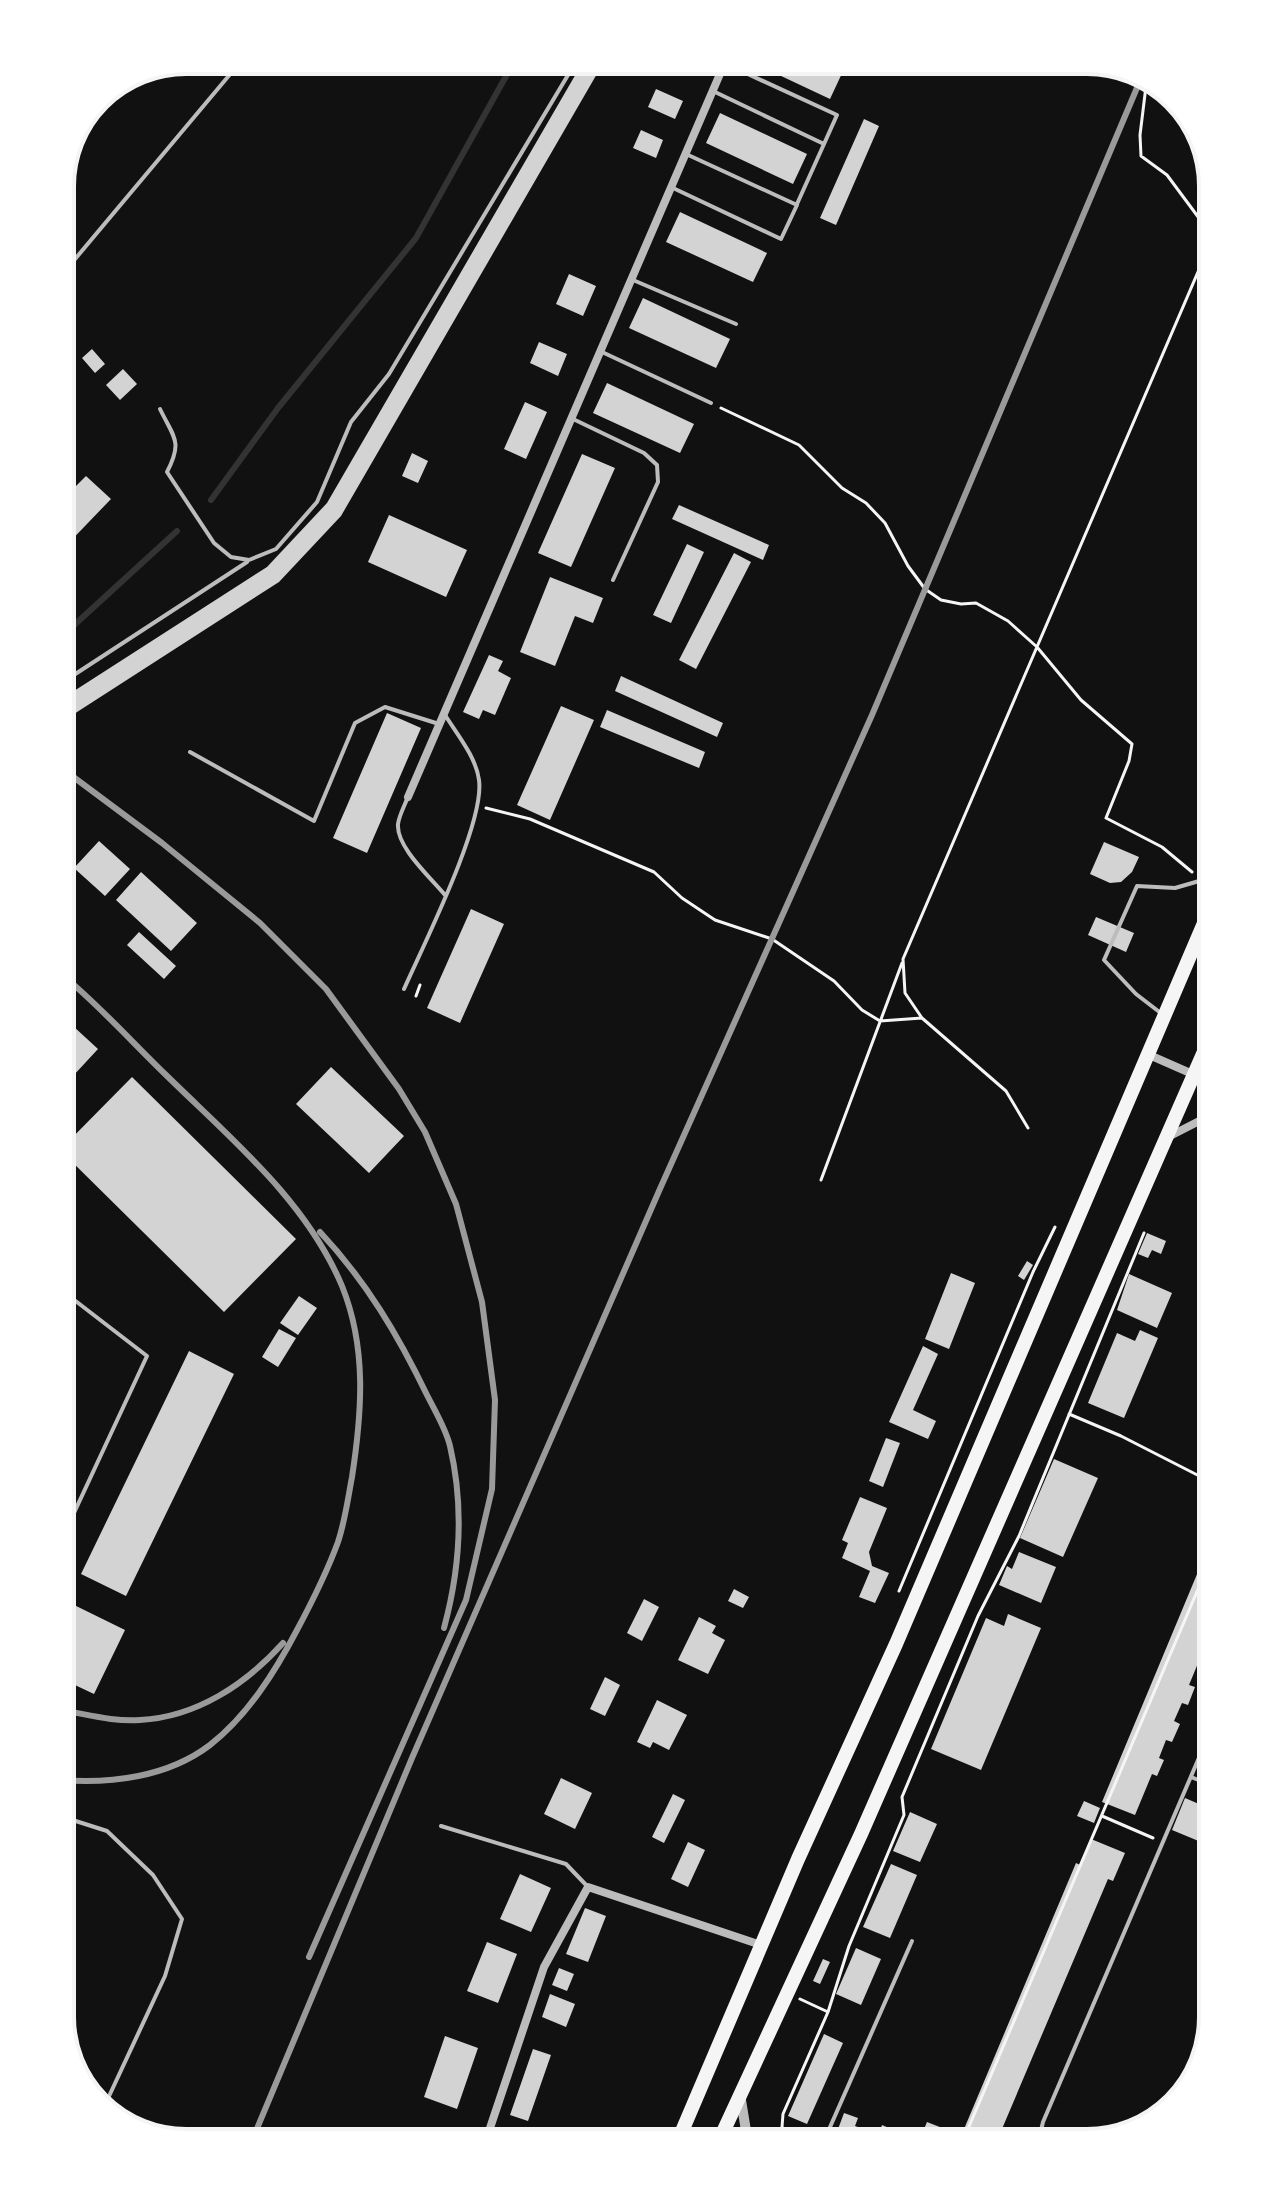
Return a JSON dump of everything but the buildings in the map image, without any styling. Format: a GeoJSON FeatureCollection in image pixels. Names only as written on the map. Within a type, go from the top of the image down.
{"type":"FeatureCollection","features":[{"type":"Feature","properties":{"kind":"main road"},"geometry":{"type":"LineString","coordinates":[[683,2129],[844,1755],[896,1644],[1199,934]]}},
{"type":"Feature","properties":{"kind":"main road"},"geometry":{"type":"LineString","coordinates":[[724,2129],[861,1834],[1199,1064]]}},
{"type":"Feature","properties":{"kind":"street"},"geometry":{"type":"LineString","coordinates":[[408,797],[720,74]]}},
{"type":"Feature","properties":{"kind":"street"},"geometry":{"type":"LineString","coordinates":[[1147,1054],[1199,1076]]}},
{"type":"Feature","properties":{"kind":"street"},"geometry":{"type":"LineString","coordinates":[[1167,1138],[1199,1121]]}},
{"type":"Feature","properties":{"kind":"street"},"geometry":{"type":"LineString","coordinates":[[490,2129],[544,1967],[588,1887],[761,1945]]}},
{"type":"Feature","properties":{"kind":"street"},"geometry":{"type":"LineString","coordinates":[[740,2093],[746,2129]]}},
{"type":"Feature","properties":{"kind":"lane"},"geometry":{"type":"LineString","coordinates":[[74,260],[230,74]]}},
{"type":"Feature","properties":{"kind":"lane"},"geometry":{"type":"LineString","coordinates":[[74,675],[249,560],[276,549],[317,502],[351,422],[389,374],[569,74]]}},
{"type":"Feature","properties":{"kind":"lane"},"geometry":{"type":"LineString","coordinates":[[671,187],[781,239],[837,115],[750,74]]}},
{"type":"Feature","properties":{"kind":"lane"},"geometry":{"type":"LineString","coordinates":[[712,91],[824,144]]}},
{"type":"Feature","properties":{"kind":"lane"},"geometry":{"type":"LineString","coordinates":[[685,154],[797,205]]}},
{"type":"Feature","properties":{"kind":"lane"},"geometry":{"type":"LineString","coordinates":[[631,279],[736,324]]}},
{"type":"Feature","properties":{"kind":"lane"},"geometry":{"type":"LineString","coordinates":[[600,351],[711,403]]}},
{"type":"Feature","properties":{"kind":"lane"},"geometry":{"type":"LineString","coordinates":[[160,409],[176,442],[176,453],[167,472],[214,543],[231,557],[249,560]]}},
{"type":"Feature","properties":{"kind":"lane"},"geometry":{"type":"LineString","coordinates":[[571,418],[644,453],[657,465],[658,482],[613,580]]}},
{"type":"Feature","properties":{"kind":"lane"},"geometry":{"type":"LineString","coordinates":[[190,752],[314,821],[355,723],[385,707],[439,724]]}},
{"type":"Feature","properties":{"kind":"lane"},"geometry":{"type":"LineString","coordinates":[[404,989],[445,895],[477,808],[479,780],[465,746],[444,713]]}},
{"type":"Feature","properties":{"kind":"lane"},"geometry":{"type":"LineString","coordinates":[[408,797],[398,822],[399,834],[409,853],[445,895]]}},
{"type":"Feature","properties":{"kind":"lane"},"geometry":{"type":"LineString","coordinates":[[1163,1015],[1136,994],[1104,960],[1137,886],[1175,888],[1199,881]]}},
{"type":"Feature","properties":{"kind":"lane"},"geometry":{"type":"LineString","coordinates":[[74,1300],[147,1356],[74,1513]]}},
{"type":"Feature","properties":{"kind":"lane"},"geometry":{"type":"LineString","coordinates":[[1041,2129],[1199,1758]]}},
{"type":"Feature","properties":{"kind":"lane"},"geometry":{"type":"LineString","coordinates":[[1191,1777],[1199,1780]]}},
{"type":"Feature","properties":{"kind":"lane"},"geometry":{"type":"LineString","coordinates":[[74,1820],[107,1831],[153,1875],[182,1919],[165,1976],[108,2097]]}},
{"type":"Feature","properties":{"kind":"lane"},"geometry":{"type":"LineString","coordinates":[[441,1826],[566,1864],[588,1887]]}},
{"type":"Feature","properties":{"kind":"lane"},"geometry":{"type":"LineString","coordinates":[[829,2129],[912,1941]]}},
{"type":"Feature","properties":{"kind":"path"},"geometry":{"type":"LineString","coordinates":[[1145,91],[1140,135],[1141,156],[1167,175],[1199,218]]}},
{"type":"Feature","properties":{"kind":"path"},"geometry":{"type":"LineString","coordinates":[[821,1180],[903,959],[1199,270]]}},
{"type":"Feature","properties":{"kind":"path"},"geometry":{"type":"LineString","coordinates":[[711,403],[799,445],[842,488],[866,503],[885,523],[908,566],[925,589],[941,600],[976,603],[1008,621],[1037,647],[1081,700],[1132,744],[1129,761],[1106,818],[1162,847],[1199,878]]}},
{"type":"Feature","properties":{"kind":"path"},"geometry":{"type":"LineString","coordinates":[[477,808],[530,819],[654,872],[682,898],[715,920],[772,939],[834,981],[862,1010],[880,1021],[922,1018]]}},
{"type":"Feature","properties":{"kind":"path"},"geometry":{"type":"LineString","coordinates":[[903,959],[905,993],[922,1018],[1006,1091],[1028,1128]]}},
{"type":"Feature","properties":{"kind":"path"},"geometry":{"type":"LineString","coordinates":[[416,996],[421,982]]}},
{"type":"Feature","properties":{"kind":"path"},"geometry":{"type":"LineString","coordinates":[[899,1592],[1033,1272],[1061,1215]]}},
{"type":"Feature","properties":{"kind":"path"},"geometry":{"type":"LineString","coordinates":[[784,2129],[783,2114],[828,2012],[849,1946],[904,1815],[902,1797],[978,1616],[1019,1536],[1145,1229]]}},
{"type":"Feature","properties":{"kind":"path"},"geometry":{"type":"LineString","coordinates":[[1069,1414],[1121,1436],[1199,1476]]}},
{"type":"Feature","properties":{"kind":"path"},"geometry":{"type":"LineString","coordinates":[[968,2129],[1199,1587]]}},
{"type":"Feature","properties":{"kind":"path"},"geometry":{"type":"LineString","coordinates":[[1102,1816],[1164,1843]]}},
{"type":"Feature","properties":{"kind":"path"},"geometry":{"type":"LineString","coordinates":[[800,1999],[828,2012]]}},
{"type":"Feature","properties":{"kind":"waterway"},"geometry":{"type":"LineString","coordinates":[[211,500],[278,408],[416,238],[507,74]]}},
{"type":"Feature","properties":{"kind":"waterway"},"geometry":{"type":"LineString","coordinates":[[74,625],[177,531]]}},
{"type":"Feature","properties":{"kind":"railway"},"geometry":{"type":"LineString","coordinates":[[257,2129],[412,1758],[659,1191],[872,715],[1137,87]]}},
{"type":"Feature","properties":{"kind":"railway"},"geometry":{"type":"LineString","coordinates":[[74,777],[162,843],[260,923],[326,989],[399,1089],[425,1132],[456,1204],[482,1302],[495,1400],[492,1489],[466,1600],[309,1957]]}},
{"type":"Feature","properties":{"kind":"railway"},"geometry":{"type":"LineString","coordinates":[[74,986],[240,1147],[308,1226],[327,1255],[350,1309],[359,1357],[360,1404],[346,1510],[338,1542],[303,1619],[260,1692],[224,1733],[194,1756],[176,1765],[119,1779],[74,1781]]}},
{"type":"Feature","properties":{"kind":"railway"},"geometry":{"type":"LineString","coordinates":[[320,1232],[352,1270],[393,1330],[448,1440],[457,1491],[458,1537],[454,1583],[444,1628]]}},
{"type":"Feature","properties":{"kind":"railway"},"geometry":{"type":"LineString","coordinates":[[74,1713],[130,1720],[161,1718],[181,1712],[237,1685],[283,1643]]}}]}
